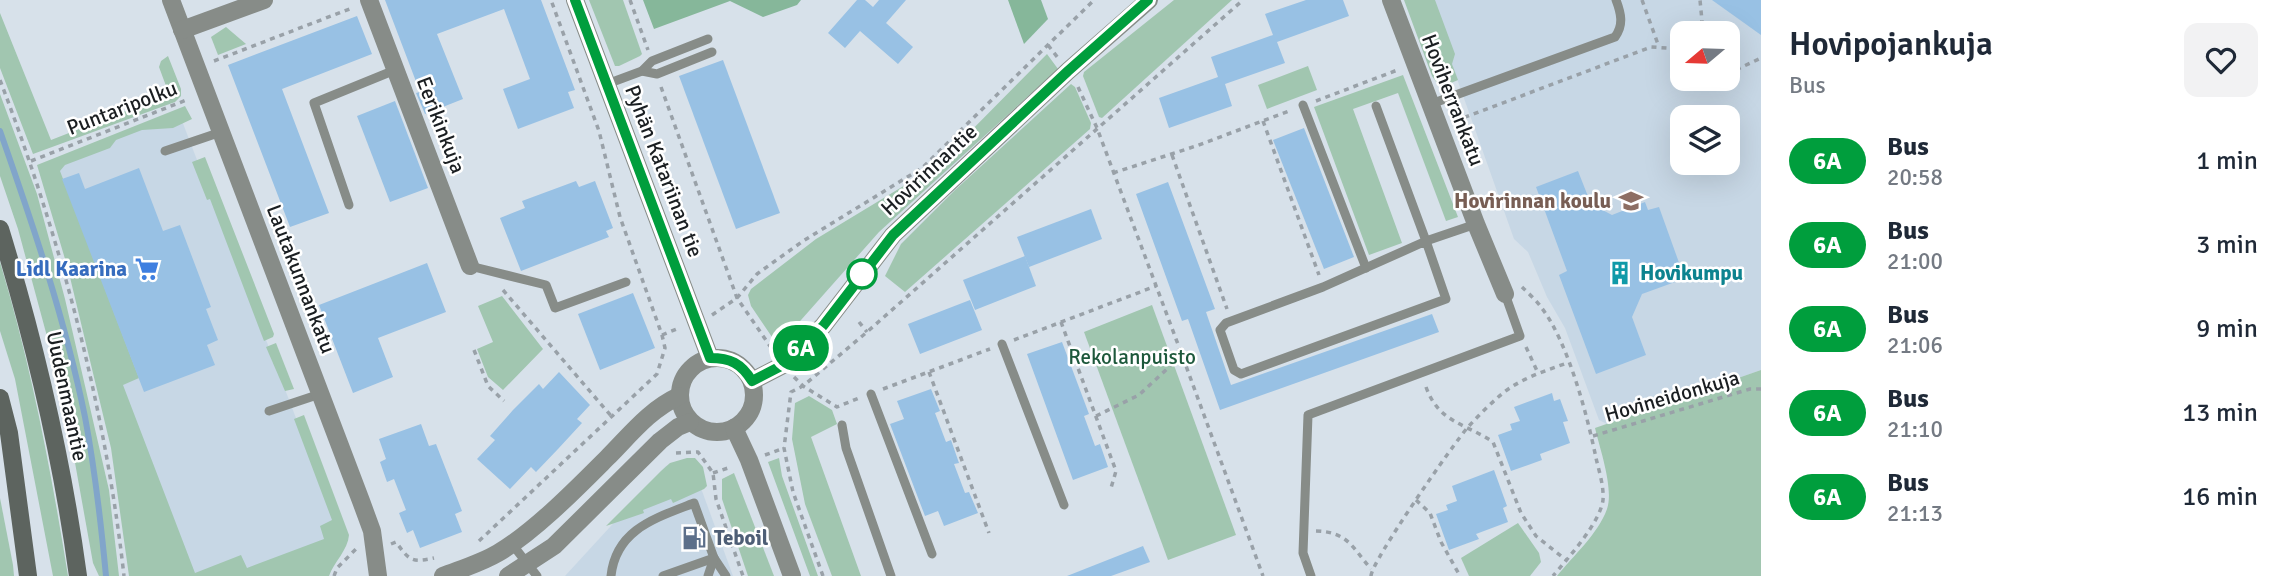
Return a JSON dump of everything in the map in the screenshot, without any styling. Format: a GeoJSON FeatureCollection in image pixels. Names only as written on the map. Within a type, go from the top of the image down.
{"type":"FeatureCollection","features":[{"type":"Feature","properties":{"kind":"main road","name":"Uudenmaantie"},"geometry":{"type":"LineString","coordinates":[[0,229],[48,407],[78,576]]}},
{"type":"Feature","properties":{"kind":"main road"},"geometry":{"type":"LineString","coordinates":[[0,398],[9,433],[29,576]]}},
{"type":"Feature","properties":{"kind":"street","name":"Lautakunnankatu"},"geometry":{"type":"LineString","coordinates":[[170,0],[372,531],[377,576]]}},
{"type":"Feature","properties":{"kind":"street"},"geometry":{"type":"LineString","coordinates":[[182,30],[264,0]]}},
{"type":"Feature","properties":{"kind":"street","name":"Eerikinkuja"},"geometry":{"type":"LineString","coordinates":[[369,0],[470,266]]}},
{"type":"Feature","properties":{"kind":"street","name":"Pyhän Katariinan tie"},"geometry":{"type":"LineString","coordinates":[[575,0],[710,358]]}},
{"type":"Feature","properties":{"kind":"street","name":"Hovirinnantie"},"geometry":{"type":"LineString","coordinates":[[752,381],[783,365],[823,326],[893,235],[1068,71],[1149,0]]}},
{"type":"Feature","properties":{"kind":"street","name":"Hoviherrankatu"},"geometry":{"type":"LineString","coordinates":[[1391,0],[1476,224],[1504,290]]}},
{"type":"Feature","properties":{"kind":"street"},"geometry":{"type":"LineString","coordinates":[[723,358],[735,362],[745,370],[752,381],[755,394],[752,408],[745,420],[734,428],[719,432],[704,430],[691,422],[682,409],[679,396],[681,383],[688,371],[698,362],[723,358]]}},
{"type":"Feature","properties":{"kind":"street"},"geometry":{"type":"LineString","coordinates":[[443,576],[496,555],[512,544],[606,459],[643,419],[679,396]]}},
{"type":"Feature","properties":{"kind":"street"},"geometry":{"type":"LineString","coordinates":[[508,576],[533,570],[668,433],[691,422]]}},
{"type":"Feature","properties":{"kind":"street"},"geometry":{"type":"LineString","coordinates":[[734,428],[749,460],[792,576]]}},
{"type":"Feature","properties":{"kind":"lane"},"geometry":{"type":"LineString","coordinates":[[1431,104],[1615,37],[1622,21],[1616,0]]}},
{"type":"Feature","properties":{"kind":"lane"},"geometry":{"type":"LineString","coordinates":[[607,84],[642,71],[652,61],[708,39]]}},
{"type":"Feature","properties":{"kind":"lane"},"geometry":{"type":"LineString","coordinates":[[642,71],[657,74],[712,52]]}},
{"type":"Feature","properties":{"kind":"lane"},"geometry":{"type":"LineString","coordinates":[[349,205],[314,103],[395,70]]}},
{"type":"Feature","properties":{"kind":"lane"},"geometry":{"type":"LineString","coordinates":[[1303,106],[1366,268]]}},
{"type":"Feature","properties":{"kind":"lane"},"geometry":{"type":"LineString","coordinates":[[1376,106],[1426,241],[1446,299],[1241,374],[1234,370],[1220,330],[1226,323],[1323,287],[1426,241],[1476,224]]}},
{"type":"Feature","properties":{"kind":"lane"},"geometry":{"type":"LineString","coordinates":[[165,151],[221,132]]}},
{"type":"Feature","properties":{"kind":"lane"},"geometry":{"type":"LineString","coordinates":[[470,266],[546,285],[555,308],[626,282]]}},
{"type":"Feature","properties":{"kind":"lane"},"geometry":{"type":"LineString","coordinates":[[1311,576],[1303,553],[1308,415],[1520,336],[1504,290]]}},
{"type":"Feature","properties":{"kind":"lane"},"geometry":{"type":"LineString","coordinates":[[1002,344],[1064,505]]}},
{"type":"Feature","properties":{"kind":"lane"},"geometry":{"type":"LineString","coordinates":[[269,411],[320,394]]}},
{"type":"Feature","properties":{"kind":"lane"},"geometry":{"type":"LineString","coordinates":[[871,394],[932,554]]}},
{"type":"Feature","properties":{"kind":"lane"},"geometry":{"type":"LineString","coordinates":[[842,425],[846,448],[891,576]]}},
{"type":"Feature","properties":{"kind":"lane"},"geometry":{"type":"LineString","coordinates":[[611,576],[617,552],[634,529],[694,503],[713,558],[726,576]]}},
{"type":"Feature","properties":{"kind":"lane"},"geometry":{"type":"LineString","coordinates":[[512,544],[533,570]]}},
{"type":"Feature","properties":{"kind":"lane"},"geometry":{"type":"LineString","coordinates":[[663,576],[713,558]]}},
{"type":"Feature","properties":{"kind":"lane"},"geometry":{"type":"LineString","coordinates":[[708,576],[713,558]]}},
{"type":"Feature","properties":{"kind":"path"},"geometry":{"type":"LineString","coordinates":[[214,61],[369,0]]}},
{"type":"Feature","properties":{"kind":"path"},"geometry":{"type":"LineString","coordinates":[[473,546],[657,374],[666,348],[620,217],[598,131],[551,0]]}},
{"type":"Feature","properties":{"kind":"path"},"geometry":{"type":"LineString","coordinates":[[630,0],[652,61]]}},
{"type":"Feature","properties":{"kind":"path"},"geometry":{"type":"LineString","coordinates":[[713,314],[737,298],[757,274],[803,241],[922,169],[1094,0]]}},
{"type":"Feature","properties":{"kind":"path"},"geometry":{"type":"LineString","coordinates":[[822,576],[793,492],[784,448],[791,392],[803,386],[867,332],[1243,0]]}},
{"type":"Feature","properties":{"kind":"path"},"geometry":{"type":"LineString","coordinates":[[1642,0],[1659,47]]}},
{"type":"Feature","properties":{"kind":"path"},"geometry":{"type":"LineString","coordinates":[[1700,0],[1702,21]]}},
{"type":"Feature","properties":{"kind":"path"},"geometry":{"type":"LineString","coordinates":[[1439,127],[1651,47],[1670,48]]}},
{"type":"Feature","properties":{"kind":"path"},"geometry":{"type":"LineString","coordinates":[[1740,68],[1761,58]]}},
{"type":"Feature","properties":{"kind":"path"},"geometry":{"type":"LineString","coordinates":[[1113,173],[1172,154],[1415,64]]}},
{"type":"Feature","properties":{"kind":"path"},"geometry":{"type":"LineString","coordinates":[[657,74],[737,298],[770,346]]}},
{"type":"Feature","properties":{"kind":"path"},"geometry":{"type":"LineString","coordinates":[[0,80],[31,161],[60,255],[102,425],[116,505],[124,576]]}},
{"type":"Feature","properties":{"kind":"path"},"geometry":{"type":"LineString","coordinates":[[1077,85],[1097,128],[1263,576]]}},
{"type":"Feature","properties":{"kind":"path","name":"Puntaripolku"},"geometry":{"type":"LineString","coordinates":[[31,161],[189,99],[208,96]]}},
{"type":"Feature","properties":{"kind":"path"},"geometry":{"type":"LineString","coordinates":[[1262,121],[1323,287]]}},
{"type":"Feature","properties":{"kind":"path"},"geometry":{"type":"LineString","coordinates":[[1172,154],[1231,321]]}},
{"type":"Feature","properties":{"kind":"path"},"geometry":{"type":"LineString","coordinates":[[1504,290],[1513,282],[1520,284],[1542,307],[1560,342],[1592,436],[1603,501],[1584,538],[1553,576]]}},
{"type":"Feature","properties":{"kind":"path"},"geometry":{"type":"LineString","coordinates":[[496,285],[612,416]]}},
{"type":"Feature","properties":{"kind":"path"},"geometry":{"type":"LineString","coordinates":[[803,386],[837,407],[1156,286]]}},
{"type":"Feature","properties":{"kind":"path"},"geometry":{"type":"LineString","coordinates":[[859,322],[867,332]]}},
{"type":"Feature","properties":{"kind":"path"},"geometry":{"type":"LineString","coordinates":[[1060,322],[1116,471],[1111,488]]}},
{"type":"Feature","properties":{"kind":"path"},"geometry":{"type":"LineString","coordinates":[[1520,336],[1538,373]]}},
{"type":"Feature","properties":{"kind":"path"},"geometry":{"type":"LineString","coordinates":[[474,350],[488,386],[504,401]]}},
{"type":"Feature","properties":{"kind":"path"},"geometry":{"type":"LineString","coordinates":[[1096,416],[1139,395],[1182,355]]}},
{"type":"Feature","properties":{"kind":"path"},"geometry":{"type":"LineString","coordinates":[[1371,576],[1371,569],[1467,428],[1516,383],[1568,363]]}},
{"type":"Feature","properties":{"kind":"path"},"geometry":{"type":"LineString","coordinates":[[929,372],[989,533]]}},
{"type":"Feature","properties":{"kind":"path"},"geometry":{"type":"LineString","coordinates":[[1421,373],[1431,400],[1437,408],[1451,421],[1493,442],[1521,513],[1536,536],[1566,560]]}},
{"type":"Feature","properties":{"kind":"path","name":"Hovineidonkuja"},"geometry":{"type":"LineString","coordinates":[[1592,436],[1749,389],[1761,389]]}},
{"type":"Feature","properties":{"kind":"path"},"geometry":{"type":"LineString","coordinates":[[698,452],[713,473],[716,499],[743,576]]}},
{"type":"Feature","properties":{"kind":"path"},"geometry":{"type":"LineString","coordinates":[[1416,500],[1430,513],[1441,542],[1460,576]]}},
{"type":"Feature","properties":{"kind":"path"},"geometry":{"type":"LineString","coordinates":[[1304,531],[1336,532],[1346,539],[1371,569]]}},
{"type":"Feature","properties":{"kind":"path"},"geometry":{"type":"LineString","coordinates":[[356,551],[396,542],[407,558],[419,561],[443,556]]}},
{"type":"Feature","properties":{"kind":"shaded area","name":"Hovirinnan koulu"},"geometry":{"type":"Polygon","coordinates":[[[1429,0],[1761,0],[1761,370],[1607,424],[1599,420],[1565,328],[1547,297],[1528,252],[1514,239],[1429,0]]]}},
{"type":"Feature","properties":{"kind":"shaded area"},"geometry":{"type":"Polygon","coordinates":[[[179,113],[342,538],[316,564],[180,576],[55,161],[179,113]]]}},
{"type":"Feature","properties":{"kind":"shaded area"},"geometry":{"type":"Polygon","coordinates":[[[690,458],[733,576],[565,576],[666,466],[690,458]]]}},
{"type":"Feature","properties":{"kind":"green space"},"geometry":{"type":"Polygon","coordinates":[[[589,0],[623,0],[642,54],[640,56],[615,66],[589,0]]]}},
{"type":"Feature","properties":{"kind":"green space"},"geometry":{"type":"Polygon","coordinates":[[[643,0],[801,0],[797,5],[763,17],[730,1],[654,29],[643,0]]]}},
{"type":"Feature","properties":{"kind":"green space"},"geometry":{"type":"Polygon","coordinates":[[[1008,0],[1041,0],[1048,19],[1024,44],[1008,0]]]}},
{"type":"Feature","properties":{"kind":"green space"},"geometry":{"type":"Polygon","coordinates":[[[1174,0],[1232,0],[1102,118],[1099,117],[1083,76],[1084,72],[1174,0]]]}},
{"type":"Feature","properties":{"kind":"green space"},"geometry":{"type":"Polygon","coordinates":[[[1404,0],[1435,0],[1455,54],[1452,64],[1458,80],[1444,86],[1437,83],[1432,76],[1404,0]]]}},
{"type":"Feature","properties":{"kind":"green space"},"geometry":{"type":"Polygon","coordinates":[[[0,13],[51,140],[169,94],[159,67],[161,61],[168,56],[181,89],[181,96],[175,102],[33,154],[0,68],[0,13]]]}},
{"type":"Feature","properties":{"kind":"green space"},"geometry":{"type":"Polygon","coordinates":[[[226,27],[246,44],[218,55],[211,37],[226,27]]]}},
{"type":"Feature","properties":{"kind":"green space"},"geometry":{"type":"Polygon","coordinates":[[[1047,54],[1058,69],[879,232],[778,346],[751,306],[748,295],[751,289],[816,239],[920,176],[955,147],[1047,54]]]}},
{"type":"Feature","properties":{"kind":"green space"},"geometry":{"type":"Polygon","coordinates":[[[1308,66],[1317,90],[1267,109],[1258,85],[1308,66]]]}},
{"type":"Feature","properties":{"kind":"green space"},"geometry":{"type":"Polygon","coordinates":[[[1403,75],[1458,217],[1446,221],[1398,93],[1353,109],[1402,243],[1369,255],[1314,107],[1403,75]]]}},
{"type":"Feature","properties":{"kind":"green space"},"geometry":{"type":"Polygon","coordinates":[[[1071,84],[1075,87],[1091,123],[1090,129],[905,292],[885,276],[901,244],[955,190],[1071,84]]]}},
{"type":"Feature","properties":{"kind":"green space"},"geometry":{"type":"Polygon","coordinates":[[[0,94],[37,194],[65,299],[109,490],[119,576],[99,576],[93,563],[72,446],[48,340],[18,229],[0,176],[0,94]]]}},
{"type":"Feature","properties":{"kind":"green space"},"geometry":{"type":"Polygon","coordinates":[[[185,106],[192,119],[173,128],[142,130],[116,140],[110,148],[65,165],[60,171],[139,378],[123,385],[195,573],[241,555],[247,568],[324,539],[320,526],[332,520],[294,419],[304,415],[349,535],[346,546],[329,576],[129,576],[111,448],[68,269],[37,165],[185,106]]]}},
{"type":"Feature","properties":{"kind":"green space"},"geometry":{"type":"Polygon","coordinates":[[[205,157],[274,334],[264,341],[210,199],[207,200],[192,162],[205,157]]]}},
{"type":"Feature","properties":{"kind":"green space"},"geometry":{"type":"Polygon","coordinates":[[[0,262],[39,418],[68,576],[53,576],[15,379],[0,331],[0,262]]]}},
{"type":"Feature","properties":{"kind":"green space"},"geometry":{"type":"Polygon","coordinates":[[[502,296],[543,349],[503,390],[488,377],[477,349],[493,342],[478,306],[502,296]]]}},
{"type":"Feature","properties":{"kind":"green space","name":"Rekolanpuisto"},"geometry":{"type":"Polygon","coordinates":[[[1152,305],[1236,535],[1168,560],[1084,332],[1152,305]]]}},
{"type":"Feature","properties":{"kind":"green space"},"geometry":{"type":"Polygon","coordinates":[[[276,343],[294,389],[285,391],[266,347],[276,343]]]}},
{"type":"Feature","properties":{"kind":"green space"},"geometry":{"type":"Polygon","coordinates":[[[1761,370],[1761,576],[1557,576],[1591,536],[1607,509],[1608,480],[1595,428],[1761,370]]]}},
{"type":"Feature","properties":{"kind":"green space"},"geometry":{"type":"Polygon","coordinates":[[[809,396],[832,410],[837,424],[811,437],[861,576],[832,576],[805,504],[792,439],[795,403],[809,396]]]}},
{"type":"Feature","properties":{"kind":"green space"},"geometry":{"type":"Polygon","coordinates":[[[695,458],[703,467],[707,486],[704,489],[673,503],[671,499],[643,510],[644,513],[606,526],[670,463],[695,458]]]}},
{"type":"Feature","properties":{"kind":"green space"},"geometry":{"type":"Polygon","coordinates":[[[779,458],[782,476],[818,576],[810,576],[768,462],[779,458]]]}},
{"type":"Feature","properties":{"kind":"green space"},"geometry":{"type":"Polygon","coordinates":[[[734,473],[774,576],[748,576],[722,499],[722,479],[734,473]]]}},
{"type":"Feature","properties":{"kind":"green space"},"geometry":{"type":"Polygon","coordinates":[[[0,498],[13,565],[14,576],[0,576],[0,498]]]}},
{"type":"Feature","properties":{"kind":"green space"},"geometry":{"type":"Polygon","coordinates":[[[1518,523],[1539,553],[1541,562],[1530,576],[1469,576],[1461,558],[1518,523]]]}},
{"type":"Feature","properties":{"kind":"building"},"geometry":{"type":"Polygon","coordinates":[[[385,0],[541,0],[575,90],[568,92],[574,108],[518,129],[503,89],[530,79],[504,9],[437,34],[463,99],[425,114],[416,93],[420,92],[385,0]]]}},
{"type":"Feature","properties":{"kind":"building"},"geometry":{"type":"Polygon","coordinates":[[[857,0],[865,0],[873,7],[879,0],[906,0],[886,23],[913,47],[898,64],[860,31],[845,48],[828,33],[857,0]]]}},
{"type":"Feature","properties":{"kind":"building"},"geometry":{"type":"Polygon","coordinates":[[[1306,0],[1343,0],[1349,16],[1277,42],[1285,63],[1225,84],[1232,106],[1169,128],[1159,98],[1218,77],[1211,57],[1273,35],[1265,14],[1306,0]]]}},
{"type":"Feature","properties":{"kind":"building"},"geometry":{"type":"Polygon","coordinates":[[[1712,0],[1761,0],[1761,35],[1712,0]]]}},
{"type":"Feature","properties":{"kind":"building"},"geometry":{"type":"Polygon","coordinates":[[[357,16],[372,54],[282,89],[329,213],[290,227],[228,65],[357,16]]]}},
{"type":"Feature","properties":{"kind":"building"},"geometry":{"type":"Polygon","coordinates":[[[723,60],[780,213],[736,229],[679,76],[723,60]]]}},
{"type":"Feature","properties":{"kind":"building"},"geometry":{"type":"Polygon","coordinates":[[[395,101],[428,188],[390,202],[357,116],[395,101]]]}},
{"type":"Feature","properties":{"kind":"building"},"geometry":{"type":"Polygon","coordinates":[[[1304,128],[1354,257],[1324,269],[1273,140],[1304,128]]]}},
{"type":"Feature","properties":{"kind":"building","name":"Lidl Kaarina"},"geometry":{"type":"Polygon","coordinates":[[[139,168],[163,231],[180,225],[211,307],[206,309],[218,340],[207,345],[215,365],[144,392],[62,179],[79,173],[85,189],[139,168]]]}},
{"type":"Feature","properties":{"kind":"building","name":"Hovikumpu"},"geometry":{"type":"Polygon","coordinates":[[[1578,171],[1591,204],[1612,215],[1645,202],[1648,210],[1659,207],[1682,271],[1672,274],[1675,282],[1642,294],[1632,317],[1646,355],[1596,374],[1559,275],[1567,271],[1536,187],[1578,171]]]}},
{"type":"Feature","properties":{"kind":"building"},"geometry":{"type":"Polygon","coordinates":[[[576,181],[579,187],[595,181],[613,228],[606,231],[609,237],[521,271],[500,218],[525,208],[522,201],[576,181]]]}},
{"type":"Feature","properties":{"kind":"building"},"geometry":{"type":"Polygon","coordinates":[[[1168,182],[1215,309],[1206,312],[1231,385],[1432,314],[1439,332],[1220,410],[1188,319],[1182,321],[1136,194],[1168,182]]]}},
{"type":"Feature","properties":{"kind":"building"},"geometry":{"type":"Polygon","coordinates":[[[1091,209],[1102,239],[1029,267],[1017,237],[1091,209]]]}},
{"type":"Feature","properties":{"kind":"building"},"geometry":{"type":"Polygon","coordinates":[[[1025,256],[1036,286],[975,310],[963,280],[1025,256]]]}},
{"type":"Feature","properties":{"kind":"building"},"geometry":{"type":"Polygon","coordinates":[[[427,263],[446,312],[378,338],[393,377],[353,393],[319,305],[427,263]]]}},
{"type":"Feature","properties":{"kind":"building"},"geometry":{"type":"Polygon","coordinates":[[[633,293],[655,348],[600,370],[578,314],[633,293]]]}},
{"type":"Feature","properties":{"kind":"building"},"geometry":{"type":"Polygon","coordinates":[[[970,300],[982,330],[920,354],[908,324],[970,300]]]}},
{"type":"Feature","properties":{"kind":"building"},"geometry":{"type":"Polygon","coordinates":[[[1062,342],[1089,414],[1084,416],[1095,446],[1100,444],[1108,467],[1073,480],[1027,354],[1062,342]]]}},
{"type":"Feature","properties":{"kind":"building"},"geometry":{"type":"Polygon","coordinates":[[[559,372],[590,405],[577,419],[582,423],[558,449],[536,472],[531,467],[510,489],[477,459],[495,440],[490,436],[513,410],[539,384],[543,389],[559,372]]]}},
{"type":"Feature","properties":{"kind":"building"},"geometry":{"type":"Polygon","coordinates":[[[931,389],[940,411],[935,413],[946,442],[951,440],[959,463],[954,464],[965,493],[969,492],[978,513],[944,526],[938,511],[925,516],[890,424],[904,419],[897,401],[931,389]]]}},
{"type":"Feature","properties":{"kind":"building"},"geometry":{"type":"Polygon","coordinates":[[[1552,393],[1554,401],[1560,399],[1568,421],[1563,422],[1570,443],[1540,454],[1542,460],[1511,471],[1498,435],[1512,430],[1510,424],[1520,421],[1514,407],[1552,393]]]}},
{"type":"Feature","properties":{"kind":"building"},"geometry":{"type":"Polygon","coordinates":[[[421,424],[429,446],[436,444],[462,511],[455,514],[462,532],[420,548],[413,530],[407,533],[399,513],[406,510],[394,479],[387,482],[380,462],[386,459],[379,439],[421,424]]]}},
{"type":"Feature","properties":{"kind":"building"},"geometry":{"type":"Polygon","coordinates":[[[1494,470],[1507,506],[1503,508],[1508,522],[1476,534],[1479,539],[1449,550],[1436,514],[1448,510],[1446,505],[1457,501],[1452,486],[1494,470]]]}},
{"type":"Feature","properties":{"kind":"building"},"geometry":{"type":"Polygon","coordinates":[[[1143,546],[1150,562],[1111,576],[1067,576],[1143,546]]]}},
{"type":"Feature","properties":{"kind":"waterway"},"geometry":{"type":"LineString","coordinates":[[0,131],[47,272],[77,380],[92,457],[106,576]]}},
{"type":"Feature","properties":{"kind":"bus line","name":"6A"},"geometry":{"type":"LineString","coordinates":[[575,0],[710,358],[735,362],[745,370],[752,381],[783,365],[823,326],[893,235],[1148,0]]}},
{"type":"Feature","properties":{"kind":"place","name":"Hovirinnan koulu"},"geometry":{"type":"Point","coordinates":[1631,201]}},
{"type":"Feature","properties":{"kind":"place","name":"Lidl Kaarina"},"geometry":{"type":"Point","coordinates":[147,269]}},
{"type":"Feature","properties":{"kind":"place","name":"Hovikumpu"},"geometry":{"type":"Point","coordinates":[1620,273]}},
{"type":"Feature","properties":{"kind":"place","name":"Teboil"},"geometry":{"type":"Point","coordinates":[694,538]}}]}
